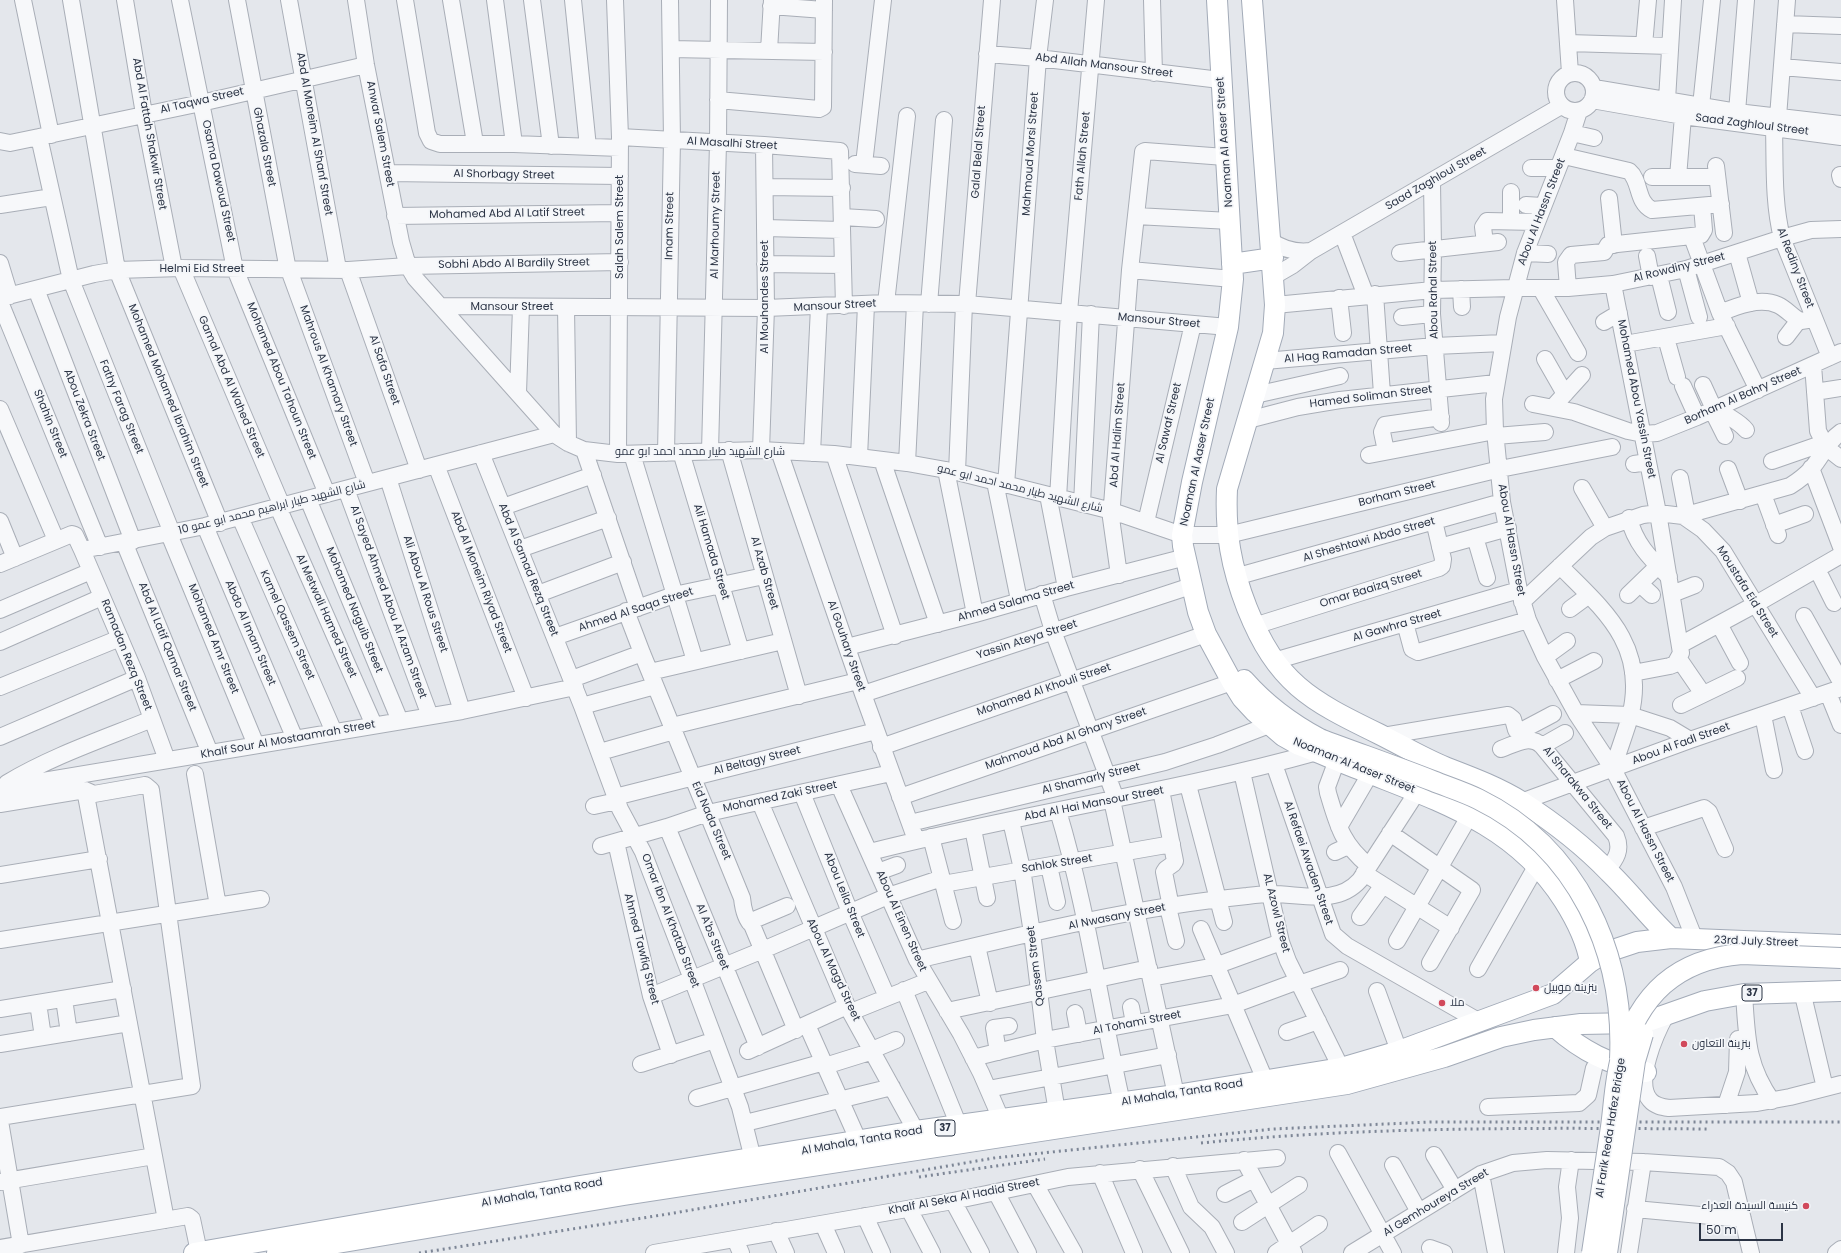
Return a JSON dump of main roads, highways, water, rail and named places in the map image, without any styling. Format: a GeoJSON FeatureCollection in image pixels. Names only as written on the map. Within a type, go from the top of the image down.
{"type":"FeatureCollection","features":[{"type":"Feature","properties":{"kind":"main road","name":"Noaman Al Aaser Street"},"geometry":{"type":"LineString","coordinates":[[1217,0],[1220,80],[1232,272],[1228,327],[1192,482],[1182,535],[1191,586],[1206,634],[1242,698],[1269,725],[1283,736],[1318,745],[1337,760],[1470,815],[1502,835],[1537,865],[1554,885],[1577,923],[1588,950],[1590,962]]}},
{"type":"Feature","properties":{"kind":"main road"},"geometry":{"type":"LineString","coordinates":[[1252,0],[1273,259],[1275,305],[1273,333],[1228,489],[1226,513],[1235,578],[1254,626],[1274,661],[1289,679],[1305,694],[1328,709],[1521,802],[1552,823],[1607,870],[1671,938]]}},
{"type":"Feature","properties":{"kind":"main road"},"geometry":{"type":"LineString","coordinates":[[1232,272],[1273,259]]}},
{"type":"Feature","properties":{"kind":"main road"},"geometry":{"type":"LineString","coordinates":[[1230,677],[1244,679],[1260,698],[1318,745],[1478,799],[1508,817],[1553,856],[1586,902],[1595,918],[1608,953],[1618,1004],[1620,1060]]}},
{"type":"Feature","properties":{"kind":"main road","name":"Al Mahala, Tanta Road"},"geometry":{"type":"LineString","coordinates":[[622,1187],[752,1159],[916,1132],[1176,1095],[1341,1068],[1399,1051],[1553,994],[1590,962],[1604,953],[1637,942],[1671,938]]}},
{"type":"Feature","properties":{"kind":"main road","name":"23rd July Street"},"geometry":{"type":"LineString","coordinates":[[1671,938],[1841,945]]}},
{"type":"Feature","properties":{"kind":"main road","name":"Al Farik Reda Hafez Bridge"},"geometry":{"type":"LineString","coordinates":[[1592,1253],[1620,1060],[1629,1033],[1644,1005],[1666,981],[1694,964],[1709,959],[1742,954],[1841,958]]}},
{"type":"Feature","properties":{"kind":"main road","name":"Al Farik Reda Hafez Bridge"},"geometry":{"type":"LineString","coordinates":[[1607,1253],[1636,1051],[1645,1029],[1662,1004],[1674,993],[1700,976],[1730,967],[1745,966],[1841,969]]}},
{"type":"Feature","properties":{"kind":"main road","name":"Al Mahala, Tanta Road"},"geometry":{"type":"LineString","coordinates":[[197,1253],[622,1187],[1347,1084],[1444,1057],[1501,1037],[1554,1027],[1588,1024],[1636,1023],[1666,1016],[1692,1005],[1738,994],[1841,991]]}},
{"type":"Feature","properties":{"kind":"main road"},"geometry":{"type":"LineString","coordinates":[[1554,1027],[1581,1049],[1596,1057],[1612,1064],[1646,1072]]}},
{"type":"Feature","properties":{"kind":"main road","name":"Al Mahala, Tanta Road"},"geometry":{"type":"LineString","coordinates":[[277,1253],[581,1194]]}},
{"type":"Feature","properties":{"kind":"railway"},"geometry":{"type":"LineString","coordinates":[[419,1253],[668,1214],[994,1158],[1273,1129],[1431,1122],[1841,1122]]}},
{"type":"Feature","properties":{"kind":"railway"},"geometry":{"type":"LineString","coordinates":[[1201,1143],[1264,1137],[1455,1129],[1710,1129]]}},
{"type":"Feature","properties":{"kind":"railway"},"geometry":{"type":"LineString","coordinates":[[919,1177],[1045,1159]]}},
{"type":"Feature","properties":{"kind":"place","name":"بنزينة موبيل"},"geometry":{"type":"Point","coordinates":[1536,988]}},
{"type":"Feature","properties":{"kind":"place","name":"ملا"},"geometry":{"type":"Point","coordinates":[1442,1003]}},
{"type":"Feature","properties":{"kind":"place","name":"بنزينة التعاون"},"geometry":{"type":"Point","coordinates":[1684,1044]}},
{"type":"Feature","properties":{"kind":"place","name":"كنيسة السيدة العذراء"},"geometry":{"type":"Point","coordinates":[1806,1206]}}]}
